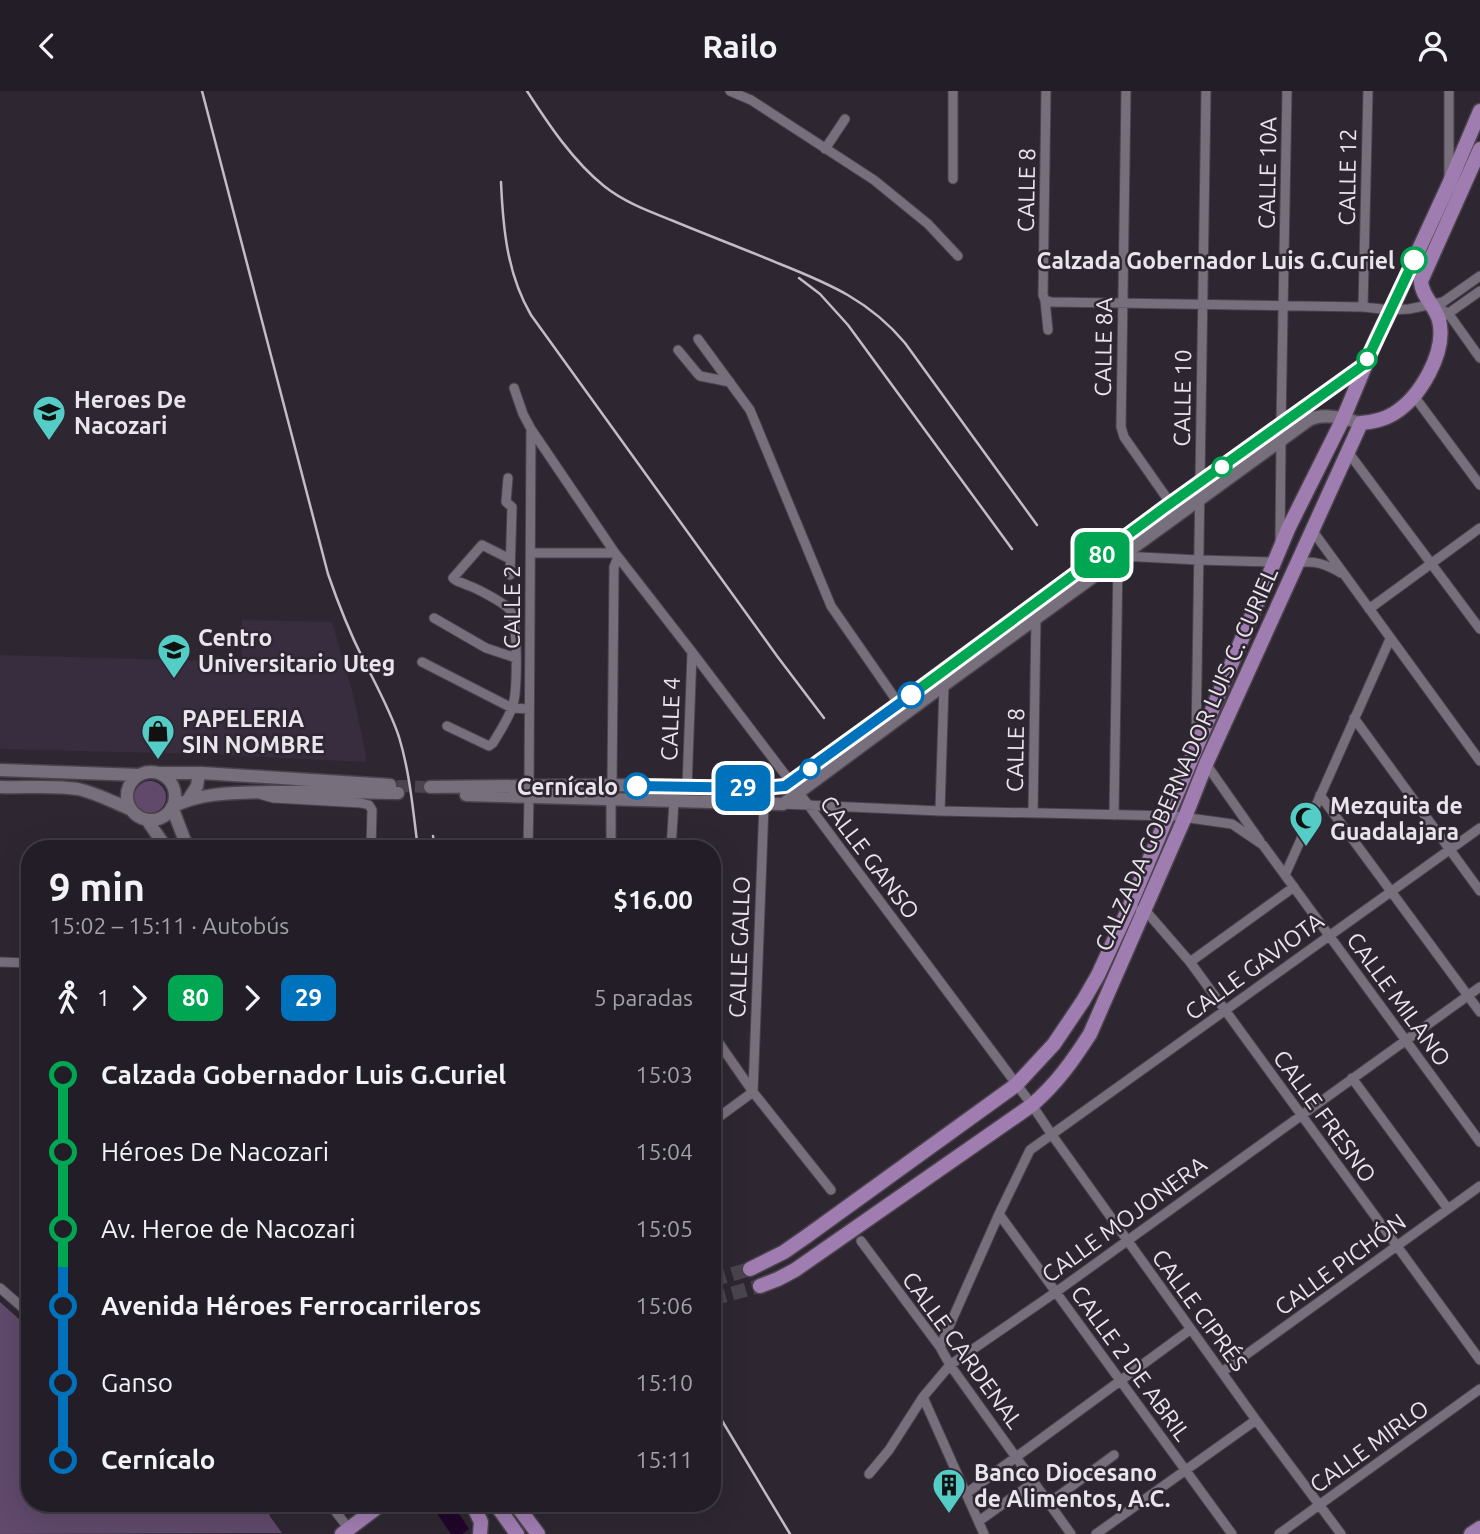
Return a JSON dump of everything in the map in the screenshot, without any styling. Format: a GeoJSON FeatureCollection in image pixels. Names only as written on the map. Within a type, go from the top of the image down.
{"type":"FeatureCollection","features":[{"type":"Feature","properties":{"kind":"main road","name":"CALZADA GOBERNADOR LUIS C. CURIEL"},"geometry":{"type":"LineString","coordinates":[[750,1269],[807,1236],[1016,1085],[1054,1044],[1083,1002],[1128,910],[1280,546],[1343,419],[1365,364],[1480,111]]}},
{"type":"Feature","properties":{"kind":"main road"},"geometry":{"type":"LineString","coordinates":[[430,790],[529,791],[612,785],[795,787],[944,685],[1315,417],[1326,416],[1361,423],[1381,420],[1392,415],[1414,396],[1433,362],[1443,316],[1430,304],[1421,288],[1421,278],[1480,149]]}},
{"type":"Feature","properties":{"kind":"main road"},"geometry":{"type":"LineString","coordinates":[[529,791],[611,799],[783,804],[795,787],[899,704],[1365,364]]}},
{"type":"Feature","properties":{"kind":"main road","name":"CALZADA GOBERNADOR LUIS C. CURIEL"},"geometry":{"type":"LineString","coordinates":[[760,1286],[794,1270],[1032,1105],[1071,1064],[1090,1034],[1206,764],[1361,423]]}},
{"type":"Feature","properties":{"kind":"main road"},"geometry":{"type":"LineString","coordinates":[[0,769],[139,775],[151,772],[199,773],[397,789],[209,796],[188,800],[172,807]]}},
{"type":"Feature","properties":{"kind":"main road"},"geometry":{"type":"LineString","coordinates":[[0,787],[78,789],[130,809],[147,820],[162,818],[175,800],[173,786],[158,773]]}},
{"type":"Feature","properties":{"kind":"main road"},"geometry":{"type":"LineString","coordinates":[[188,800],[197,786],[199,773]]}},
{"type":"Feature","properties":{"kind":"main road"},"geometry":{"type":"LineString","coordinates":[[130,809],[126,794],[128,786],[139,775]]}},
{"type":"Feature","properties":{"kind":"main road"},"geometry":{"type":"LineString","coordinates":[[172,807],[185,840]]}},
{"type":"Feature","properties":{"kind":"main road"},"geometry":{"type":"LineString","coordinates":[[147,820],[161,840]]}},
{"type":"Feature","properties":{"kind":"main road"},"geometry":{"type":"LineString","coordinates":[[345,1532],[371,1512]]}},
{"type":"Feature","properties":{"kind":"main road"},"geometry":{"type":"LineString","coordinates":[[476,1512],[481,1522],[480,1534]]}},
{"type":"Feature","properties":{"kind":"main road"},"geometry":{"type":"LineString","coordinates":[[500,1512],[511,1532],[526,1519]]}},
{"type":"Feature","properties":{"kind":"main road"},"geometry":{"type":"LineString","coordinates":[[521,1512],[538,1534]]}},
{"type":"Feature","properties":{"kind":"main road"},"geometry":{"type":"LineString","coordinates":[[1471,1534],[1480,1528]]}},
{"type":"Feature","properties":{"kind":"street"},"geometry":{"type":"LineString","coordinates":[[730,91],[753,96],[825,149],[874,180],[928,224],[958,256]]}},
{"type":"Feature","properties":{"kind":"street"},"geometry":{"type":"LineString","coordinates":[[953,91],[953,179]]}},
{"type":"Feature","properties":{"kind":"street","name":"CALLE 8"},"geometry":{"type":"LineString","coordinates":[[1046,91],[1043,295],[1048,330]]}},
{"type":"Feature","properties":{"kind":"street","name":"CALLE 8A"},"geometry":{"type":"LineString","coordinates":[[1126,91],[1121,431],[1171,504]]}},
{"type":"Feature","properties":{"kind":"street","name":"CALLE 10"},"geometry":{"type":"LineString","coordinates":[[1197,748],[1206,91]]}},
{"type":"Feature","properties":{"kind":"street","name":"CALLE 10A"},"geometry":{"type":"LineString","coordinates":[[1281,424],[1287,91]]}},
{"type":"Feature","properties":{"kind":"street","name":"CALLE 12"},"geometry":{"type":"LineString","coordinates":[[1363,307],[1368,91]]}},
{"type":"Feature","properties":{"kind":"street"},"geometry":{"type":"LineString","coordinates":[[1449,91],[1449,184]]}},
{"type":"Feature","properties":{"kind":"street"},"geometry":{"type":"LineString","coordinates":[[825,149],[845,119]]}},
{"type":"Feature","properties":{"kind":"street"},"geometry":{"type":"LineString","coordinates":[[1045,300],[1363,307],[1391,310],[1443,302],[1480,276]]}},
{"type":"Feature","properties":{"kind":"street"},"geometry":{"type":"LineString","coordinates":[[1480,291],[1443,316],[1480,358]]}},
{"type":"Feature","properties":{"kind":"street"},"geometry":{"type":"LineString","coordinates":[[698,339],[750,410],[831,607],[899,704]]}},
{"type":"Feature","properties":{"kind":"street"},"geometry":{"type":"LineString","coordinates":[[678,350],[700,376],[730,382]]}},
{"type":"Feature","properties":{"kind":"street","name":"CALLE GANSO"},"geometry":{"type":"LineString","coordinates":[[514,388],[531,429],[616,555],[795,787],[1032,1105]]}},
{"type":"Feature","properties":{"kind":"street"},"geometry":{"type":"LineString","coordinates":[[1414,396],[1480,485]]}},
{"type":"Feature","properties":{"kind":"street","name":"CALLE 2"},"geometry":{"type":"LineString","coordinates":[[528,840],[531,429]]}},
{"type":"Feature","properties":{"kind":"street"},"geometry":{"type":"LineString","coordinates":[[1280,441],[1280,546]]}},
{"type":"Feature","properties":{"kind":"street"},"geometry":{"type":"LineString","coordinates":[[1348,452],[1480,629]]}},
{"type":"Feature","properties":{"kind":"street"},"geometry":{"type":"LineString","coordinates":[[508,478],[506,501],[512,507],[510,575]]}},
{"type":"Feature","properties":{"kind":"street"},"geometry":{"type":"LineString","coordinates":[[1369,609],[1480,528]]}},
{"type":"Feature","properties":{"kind":"street"},"geometry":{"type":"LineString","coordinates":[[1312,530],[1480,760]]}},
{"type":"Feature","properties":{"kind":"street"},"geometry":{"type":"LineString","coordinates":[[447,726],[489,746],[512,708],[516,658],[511,610],[453,578],[482,545],[510,559]]}},
{"type":"Feature","properties":{"kind":"street"},"geometry":{"type":"LineString","coordinates":[[531,552],[616,555],[612,785]]}},
{"type":"Feature","properties":{"kind":"street"},"geometry":{"type":"LineString","coordinates":[[1114,815],[1120,557],[1273,562]]}},
{"type":"Feature","properties":{"kind":"street"},"geometry":{"type":"LineString","coordinates":[[1296,563],[1321,562],[1344,575]]}},
{"type":"Feature","properties":{"kind":"street","name":"CALLE 8"},"geometry":{"type":"LineString","coordinates":[[1033,813],[1035,604]]}},
{"type":"Feature","properties":{"kind":"street"},"geometry":{"type":"LineString","coordinates":[[434,618],[486,647],[516,658]]}},
{"type":"Feature","properties":{"kind":"street"},"geometry":{"type":"LineString","coordinates":[[1285,875],[1390,639]]}},
{"type":"Feature","properties":{"kind":"street","name":"CALLE 4"},"geometry":{"type":"LineString","coordinates":[[687,787],[692,652]]}},
{"type":"Feature","properties":{"kind":"street"},"geometry":{"type":"LineString","coordinates":[[422,662],[512,708],[529,709]]}},
{"type":"Feature","properties":{"kind":"street"},"geometry":{"type":"LineString","coordinates":[[940,811],[944,685]]}},
{"type":"Feature","properties":{"kind":"street"},"geometry":{"type":"LineString","coordinates":[[1354,718],[1480,891]]}},
{"type":"Feature","properties":{"kind":"street"},"geometry":{"type":"LineString","coordinates":[[1206,764],[1263,845]]}},
{"type":"Feature","properties":{"kind":"street"},"geometry":{"type":"LineString","coordinates":[[253,793],[273,798],[369,805],[372,810],[371,840]]}},
{"type":"Feature","properties":{"kind":"street"},"geometry":{"type":"LineString","coordinates":[[1320,795],[1480,1012]]}},
{"type":"Feature","properties":{"kind":"street"},"geometry":{"type":"LineString","coordinates":[[611,799],[611,840]]}},
{"type":"Feature","properties":{"kind":"street"},"geometry":{"type":"LineString","coordinates":[[672,840],[674,801]]}},
{"type":"Feature","properties":{"kind":"street","name":"CALLE GALLO"},"geometry":{"type":"LineString","coordinates":[[753,1092],[764,804]]}},
{"type":"Feature","properties":{"kind":"street","name":"CALLE MILANO"},"geometry":{"type":"LineString","coordinates":[[783,804],[940,811],[1168,816],[1233,824],[1263,845],[1480,1142]]}},
{"type":"Feature","properties":{"kind":"street","name":"CALLE GAVIOTA"},"geometry":{"type":"LineString","coordinates":[[940,1347],[1030,1150],[1480,828]]}},
{"type":"Feature","properties":{"kind":"street"},"geometry":{"type":"LineString","coordinates":[[1189,962],[1294,887]]}},
{"type":"Feature","properties":{"kind":"street"},"geometry":{"type":"LineString","coordinates":[[1128,910],[1145,911]]}},
{"type":"Feature","properties":{"kind":"street","name":"CALLE FRESNO"},"geometry":{"type":"LineString","coordinates":[[1145,911],[1189,962],[1480,1360]]}},
{"type":"Feature","properties":{"kind":"street"},"geometry":{"type":"LineString","coordinates":[[0,962],[21,963]]}},
{"type":"Feature","properties":{"kind":"street","name":"CALLE MOJONERA"},"geometry":{"type":"LineString","coordinates":[[869,1474],[889,1450],[923,1397],[950,1365],[1056,1292],[1480,986]]}},
{"type":"Feature","properties":{"kind":"street"},"geometry":{"type":"LineString","coordinates":[[721,1046],[753,1092],[831,1190]]}},
{"type":"Feature","properties":{"kind":"street"},"geometry":{"type":"LineString","coordinates":[[1352,1078],[1448,1209]]}},
{"type":"Feature","properties":{"kind":"street"},"geometry":{"type":"LineString","coordinates":[[721,1115],[753,1092]]}},
{"type":"Feature","properties":{"kind":"street","name":"CALLE CIPRÉS"},"geometry":{"type":"LineString","coordinates":[[1032,1105],[1126,1240],[1341,1534]]}},
{"type":"Feature","properties":{"kind":"street","name":"CALLE PICHÓN"},"geometry":{"type":"LineString","coordinates":[[1222,1372],[1480,1186]]}},
{"type":"Feature","properties":{"kind":"street","name":"CALLE 2 DE ABRIL"},"geometry":{"type":"LineString","coordinates":[[999,1214],[1232,1534]]}},
{"type":"Feature","properties":{"kind":"street","name":"CALLE CARDENAL"},"geometry":{"type":"LineString","coordinates":[[861,1241],[940,1347],[950,1365],[1071,1534]]}},
{"type":"Feature","properties":{"kind":"street"},"geometry":{"type":"LineString","coordinates":[[0,1288],[21,1306]]}},
{"type":"Feature","properties":{"kind":"street"},"geometry":{"type":"LineString","coordinates":[[967,1493],[1191,1329]]}},
{"type":"Feature","properties":{"kind":"street","name":"CALLE MIRLO"},"geometry":{"type":"LineString","coordinates":[[1279,1534],[1480,1389]]}},
{"type":"Feature","properties":{"kind":"street"},"geometry":{"type":"LineString","coordinates":[[923,1397],[984,1534]]}},
{"type":"Feature","properties":{"kind":"street"},"geometry":{"type":"LineString","coordinates":[[1096,1534],[1256,1419]]}},
{"type":"Feature","properties":{"kind":"street"},"geometry":{"type":"LineString","coordinates":[[1049,1503],[1114,1455]]}},
{"type":"Feature","properties":{"kind":"street"},"geometry":{"type":"LineString","coordinates":[[979,1521],[1034,1482]]}},
{"type":"Feature","properties":{"kind":"street"},"geometry":{"type":"LineString","coordinates":[[334,1512],[345,1532]]}},
{"type":"Feature","properties":{"kind":"shaded area","name":"Centro Universitario Uteg"},"geometry":{"type":"Polygon","coordinates":[[[242,620],[332,622],[354,698],[365,762],[200,754],[0,749],[0,655],[242,662],[242,620]]]}},
{"type":"Feature","properties":{"kind":"shaded area"},"geometry":{"type":"Polygon","coordinates":[[[150,781],[162,785],[166,797],[162,809],[150,813],[138,809],[134,797],[138,785],[150,781]]]}},
{"type":"Feature","properties":{"kind":"shaded area"},"geometry":{"type":"Polygon","coordinates":[[[0,1302],[21,1321],[21,1512],[273,1512],[269,1515],[282,1533],[0,1534],[0,1302]]]}},
{"type":"Feature","properties":{"kind":"shaded area"},"geometry":{"type":"Polygon","coordinates":[[[436,1512],[458,1512],[469,1529],[462,1534],[451,1534],[436,1512]]]}},
{"type":"Feature","properties":{"kind":"tunnel"},"geometry":{"type":"LineString","coordinates":[[397,786],[430,787]]}},
{"type":"Feature","properties":{"kind":"tunnel"},"geometry":{"type":"LineString","coordinates":[[721,1277],[750,1269]]}},
{"type":"Feature","properties":{"kind":"tunnel"},"geometry":{"type":"LineString","coordinates":[[721,1297],[760,1286]]}},
{"type":"Feature","properties":{"kind":"railway"},"geometry":{"type":"LineString","coordinates":[[202,91],[328,574],[348,627],[399,737],[409,778],[417,840]]}},
{"type":"Feature","properties":{"kind":"railway"},"geometry":{"type":"LineString","coordinates":[[527,91],[572,154],[612,192],[645,210],[816,279],[848,295],[878,316],[905,343],[1037,525]]}},
{"type":"Feature","properties":{"kind":"railway"},"geometry":{"type":"LineString","coordinates":[[501,182],[511,267],[531,315],[824,718]]}},
{"type":"Feature","properties":{"kind":"railway"},"geometry":{"type":"LineString","coordinates":[[799,278],[820,294],[848,325],[1012,549]]}},
{"type":"Feature","properties":{"kind":"railway"},"geometry":{"type":"LineString","coordinates":[[433,836],[434,840]]}},
{"type":"Feature","properties":{"kind":"railway"},"geometry":{"type":"LineString","coordinates":[[721,1419],[790,1534]]}},
{"type":"Feature","properties":{"kind":"bus line","name":"80"},"geometry":{"type":"LineString","coordinates":[[911,695],[1365,364],[1414,260]]}},
{"type":"Feature","properties":{"kind":"bus line","name":"29"},"geometry":{"type":"LineString","coordinates":[[637,786],[779,788],[791,783],[911,695]]}},
{"type":"Feature","properties":{"kind":"place","name":"Calzada Gobernador Luis G.Curiel"},"geometry":{"type":"Point","coordinates":[1414,260]}},
{"type":"Feature","properties":{"kind":"place","name":"Heroes De Nacozari"},"geometry":{"type":"Point","coordinates":[49,442]}},
{"type":"Feature","properties":{"kind":"place","name":"Centro Universitario Uteg"},"geometry":{"type":"Point","coordinates":[174,680]}},
{"type":"Feature","properties":{"kind":"place","name":"PAPELERIA SIN NOMBRE"},"geometry":{"type":"Point","coordinates":[158,761]}},
{"type":"Feature","properties":{"kind":"place","name":"Cernícalo"},"geometry":{"type":"Point","coordinates":[637,786]}},
{"type":"Feature","properties":{"kind":"place","name":"Mezquita de Guadalajara"},"geometry":{"type":"Point","coordinates":[1306,848]}},
{"type":"Feature","properties":{"kind":"place","name":"Banco Diocesano de Alimentos, A.C."},"geometry":{"type":"Point","coordinates":[949,1515]}}]}
